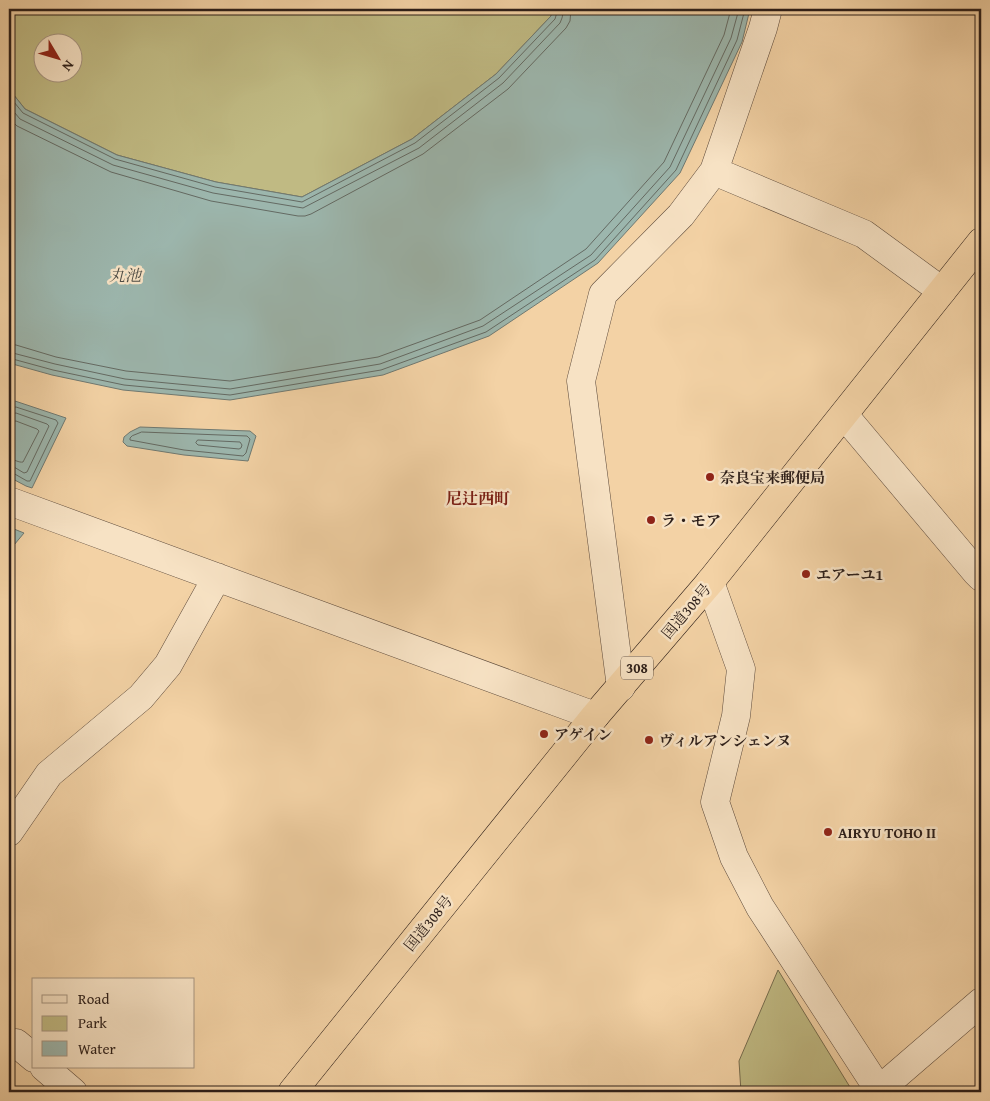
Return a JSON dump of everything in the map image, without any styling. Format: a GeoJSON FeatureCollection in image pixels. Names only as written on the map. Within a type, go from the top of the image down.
{"type":"FeatureCollection","features":[{"type":"Feature","properties":{"kind":"highway","name":"国道308号"},"geometry":{"type":"LineString","coordinates":[[292,1092],[595,716],[710,582],[981,242]]}},
{"type":"Feature","properties":{"kind":"street"},"geometry":{"type":"LineString","coordinates":[[621,687],[581,381],[603,294],[681,215],[714,172],[768,9]]}},
{"type":"Feature","properties":{"kind":"street"},"geometry":{"type":"LineString","coordinates":[[714,172],[864,234],[942,291]]}},
{"type":"Feature","properties":{"kind":"street"},"geometry":{"type":"LineString","coordinates":[[844,415],[981,577]]}},
{"type":"Feature","properties":{"kind":"street"},"geometry":{"type":"LineString","coordinates":[[9,501],[595,716]]}},
{"type":"Feature","properties":{"kind":"street"},"geometry":{"type":"LineString","coordinates":[[9,832],[49,774],[141,697],[168,665],[217,577]]}},
{"type":"Feature","properties":{"kind":"street"},"geometry":{"type":"LineString","coordinates":[[710,582],[741,669],[736,716],[715,802],[734,857],[760,907],[879,1090],[981,1002]]}},
{"type":"Feature","properties":{"kind":"street"},"geometry":{"type":"LineString","coordinates":[[9,1044],[16,1043],[32,1056]]}},
{"type":"Feature","properties":{"kind":"street"},"geometry":{"type":"LineString","coordinates":[[45,1068],[73,1092]]}},
{"type":"Feature","properties":{"kind":"green space"},"geometry":{"type":"Polygon","coordinates":[[[9,9],[553,9],[551,16],[496,74],[412,139],[302,197],[216,182],[117,155],[25,109],[9,89],[9,9]]]}},
{"type":"Feature","properties":{"kind":"green space"},"geometry":{"type":"Polygon","coordinates":[[[778,970],[853,1092],[741,1092],[739,1061],[778,970]]]}},
{"type":"Feature","properties":{"kind":"water","name":"丸池"},"geometry":{"type":"Polygon","coordinates":[[[553,9],[750,9],[742,42],[680,173],[598,263],[489,336],[383,375],[230,400],[123,390],[52,375],[9,363],[9,89],[25,109],[117,155],[216,182],[302,197],[412,139],[496,74],[551,16],[553,9]]]}},
{"type":"Feature","properties":{"kind":"water"},"geometry":{"type":"Polygon","coordinates":[[[15,401],[66,418],[32,488],[9,477],[9,404],[15,401]]]}},
{"type":"Feature","properties":{"kind":"water"},"geometry":{"type":"Polygon","coordinates":[[[140,427],[250,431],[256,436],[248,461],[184,455],[127,446],[123,442],[124,437],[140,427]]]}},
{"type":"Feature","properties":{"kind":"water"},"geometry":{"type":"Polygon","coordinates":[[[9,527],[24,533],[9,551],[9,527]]]}},
{"type":"Feature","properties":{"kind":"place","name":"奈良宝来郵便局"},"geometry":{"type":"Point","coordinates":[710,477]}},
{"type":"Feature","properties":{"kind":"place","name":"ラ・モア"},"geometry":{"type":"Point","coordinates":[651,520]}},
{"type":"Feature","properties":{"kind":"place","name":"エアーユ1"},"geometry":{"type":"Point","coordinates":[806,574]}},
{"type":"Feature","properties":{"kind":"place","name":"アゲイン"},"geometry":{"type":"Point","coordinates":[544,734]}},
{"type":"Feature","properties":{"kind":"place","name":"ヴィルアンシェンヌ"},"geometry":{"type":"Point","coordinates":[649,740]}},
{"type":"Feature","properties":{"kind":"place","name":"AIRYU TOHO Ⅱ"},"geometry":{"type":"Point","coordinates":[828,832]}},
{"type":"Feature","properties":{"kind":"district","name":"尼辻西町"},"geometry":{"type":"Point","coordinates":[478,498]}}]}
